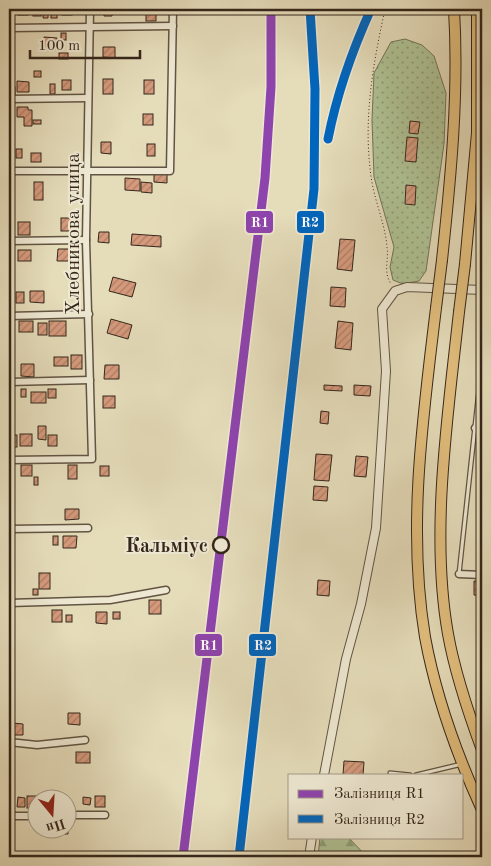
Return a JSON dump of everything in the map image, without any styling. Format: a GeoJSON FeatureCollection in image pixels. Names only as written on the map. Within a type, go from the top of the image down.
{"type":"FeatureCollection","features":[{"type":"Feature","properties":{"kind":"main road"},"geometry":{"type":"LineString","coordinates":[[454,9],[456,79],[454,136],[442,260],[419,448],[419,577],[426,638],[433,672],[462,764],[482,810]]}},
{"type":"Feature","properties":{"kind":"main road"},"geometry":{"type":"LineString","coordinates":[[477,9],[479,90],[477,133],[441,497],[446,617],[454,662],[482,750]]}},
{"type":"Feature","properties":{"kind":"street","name":"Хлебникова улица"},"geometry":{"type":"LineString","coordinates":[[9,460],[92,459],[86,240],[90,9]]}},
{"type":"Feature","properties":{"kind":"street"},"geometry":{"type":"LineString","coordinates":[[9,171],[87,169],[170,171],[173,9]]}},
{"type":"Feature","properties":{"kind":"street"},"geometry":{"type":"LineString","coordinates":[[9,28],[173,26]]}},
{"type":"Feature","properties":{"kind":"street"},"geometry":{"type":"LineString","coordinates":[[9,99],[88,98]]}},
{"type":"Feature","properties":{"kind":"street"},"geometry":{"type":"LineString","coordinates":[[9,241],[86,240]]}},
{"type":"Feature","properties":{"kind":"street"},"geometry":{"type":"LineString","coordinates":[[324,774],[346,659],[362,604],[376,528],[386,370],[382,309],[395,291],[407,287],[482,290]]}},
{"type":"Feature","properties":{"kind":"street"},"geometry":{"type":"LineString","coordinates":[[9,316],[88,314]]}},
{"type":"Feature","properties":{"kind":"street"},"geometry":{"type":"LineString","coordinates":[[9,382],[90,380]]}},
{"type":"Feature","properties":{"kind":"street"},"geometry":{"type":"LineString","coordinates":[[9,529],[88,528]]}},
{"type":"Feature","properties":{"kind":"street"},"geometry":{"type":"LineString","coordinates":[[459,574],[482,575]]}},
{"type":"Feature","properties":{"kind":"street"},"geometry":{"type":"LineString","coordinates":[[9,603],[110,600],[166,590]]}},
{"type":"Feature","properties":{"kind":"street"},"geometry":{"type":"LineString","coordinates":[[9,742],[37,745],[85,740]]}},
{"type":"Feature","properties":{"kind":"street"},"geometry":{"type":"LineString","coordinates":[[78,816],[105,815]]}},
{"type":"Feature","properties":{"kind":"street"},"geometry":{"type":"LineString","coordinates":[[9,816],[28,816]]}},
{"type":"Feature","properties":{"kind":"street"},"geometry":{"type":"LineString","coordinates":[[309,857],[312,838]]}},
{"type":"Feature","properties":{"kind":"lane"},"geometry":{"type":"LineString","coordinates":[[459,574],[479,428],[482,362]]}},
{"type":"Feature","properties":{"kind":"lane"},"geometry":{"type":"LineString","coordinates":[[420,774],[462,764]]}},
{"type":"Feature","properties":{"kind":"lane"},"geometry":{"type":"LineString","coordinates":[[390,772],[403,774]]}},
{"type":"Feature","properties":{"kind":"path"},"geometry":{"type":"LineString","coordinates":[[385,9],[371,73],[368,120],[371,177],[388,248],[386,277],[395,291]]}},
{"type":"Feature","properties":{"kind":"green space"},"geometry":{"type":"Polygon","coordinates":[[[405,39],[422,45],[434,56],[446,93],[444,144],[426,271],[419,281],[403,284],[393,280],[390,267],[394,247],[374,177],[372,120],[374,73],[391,42],[405,39]]]}},
{"type":"Feature","properties":{"kind":"green space"},"geometry":{"type":"Polygon","coordinates":[[[320,838],[349,838],[367,857],[318,857],[320,838]]]}},
{"type":"Feature","properties":{"kind":"building"},"geometry":{"type":"Polygon","coordinates":[[[18,9],[28,9],[28,15],[18,15],[18,9]]]}},
{"type":"Feature","properties":{"kind":"building"},"geometry":{"type":"Polygon","coordinates":[[[62,9],[72,9],[72,15],[62,15],[62,9]]]}},
{"type":"Feature","properties":{"kind":"building"},"geometry":{"type":"Polygon","coordinates":[[[104,9],[113,9],[112,16],[104,16],[104,9]]]}},
{"type":"Feature","properties":{"kind":"building"},"geometry":{"type":"Polygon","coordinates":[[[146,9],[156,9],[156,21],[146,21],[146,9]]]}},
{"type":"Feature","properties":{"kind":"building"},"geometry":{"type":"Polygon","coordinates":[[[33,10],[41,10],[41,16],[33,16],[33,10]]]}},
{"type":"Feature","properties":{"kind":"building"},"geometry":{"type":"Polygon","coordinates":[[[43,10],[48,11],[48,18],[43,18],[43,10]]]}},
{"type":"Feature","properties":{"kind":"building"},"geometry":{"type":"Polygon","coordinates":[[[51,10],[57,10],[57,18],[51,18],[51,10]]]}},
{"type":"Feature","properties":{"kind":"building"},"geometry":{"type":"Polygon","coordinates":[[[61,33],[66,33],[66,40],[61,40],[61,33]]]}},
{"type":"Feature","properties":{"kind":"building"},"geometry":{"type":"Polygon","coordinates":[[[9,37],[14,37],[14,53],[9,53],[9,37]]]}},
{"type":"Feature","properties":{"kind":"building"},"geometry":{"type":"Polygon","coordinates":[[[44,37],[57,38],[57,49],[44,49],[44,37]]]}},
{"type":"Feature","properties":{"kind":"building"},"geometry":{"type":"Polygon","coordinates":[[[103,47],[115,47],[115,58],[103,57],[103,47]]]}},
{"type":"Feature","properties":{"kind":"building"},"geometry":{"type":"Polygon","coordinates":[[[59,53],[68,53],[68,59],[59,59],[59,53]]]}},
{"type":"Feature","properties":{"kind":"building"},"geometry":{"type":"Polygon","coordinates":[[[34,71],[41,71],[41,77],[34,77],[34,71]]]}},
{"type":"Feature","properties":{"kind":"building"},"geometry":{"type":"Polygon","coordinates":[[[103,79],[113,79],[113,94],[103,94],[103,79]]]}},
{"type":"Feature","properties":{"kind":"building"},"geometry":{"type":"Polygon","coordinates":[[[62,80],[71,80],[71,90],[62,90],[62,80]]]}},
{"type":"Feature","properties":{"kind":"building"},"geometry":{"type":"Polygon","coordinates":[[[144,80],[154,80],[154,94],[144,94],[144,80]]]}},
{"type":"Feature","properties":{"kind":"building"},"geometry":{"type":"Polygon","coordinates":[[[17,81],[29,82],[29,92],[17,92],[17,81]]]}},
{"type":"Feature","properties":{"kind":"building"},"geometry":{"type":"Polygon","coordinates":[[[50,84],[55,84],[55,94],[50,94],[50,84]]]}},
{"type":"Feature","properties":{"kind":"building"},"geometry":{"type":"Polygon","coordinates":[[[9,87],[15,87],[15,95],[9,95],[9,87]]]}},
{"type":"Feature","properties":{"kind":"building"},"geometry":{"type":"Polygon","coordinates":[[[17,107],[28,107],[28,110],[32,110],[32,126],[24,126],[24,117],[17,117],[17,107]]]}},
{"type":"Feature","properties":{"kind":"building"},"geometry":{"type":"Polygon","coordinates":[[[143,114],[153,114],[153,125],[143,125],[143,114]]]}},
{"type":"Feature","properties":{"kind":"building"},"geometry":{"type":"Polygon","coordinates":[[[33,120],[41,120],[41,124],[33,124],[33,120]]]}},
{"type":"Feature","properties":{"kind":"building"},"geometry":{"type":"Polygon","coordinates":[[[410,121],[420,122],[418,134],[409,133],[410,121]]]}},
{"type":"Feature","properties":{"kind":"building"},"geometry":{"type":"Polygon","coordinates":[[[407,137],[418,138],[416,162],[405,161],[407,137]]]}},
{"type":"Feature","properties":{"kind":"building"},"geometry":{"type":"Polygon","coordinates":[[[101,142],[111,142],[111,154],[101,153],[101,142]]]}},
{"type":"Feature","properties":{"kind":"building"},"geometry":{"type":"Polygon","coordinates":[[[147,144],[155,144],[155,156],[147,156],[147,144]]]}},
{"type":"Feature","properties":{"kind":"building"},"geometry":{"type":"Polygon","coordinates":[[[16,149],[22,149],[22,158],[16,158],[16,149]]]}},
{"type":"Feature","properties":{"kind":"building"},"geometry":{"type":"Polygon","coordinates":[[[31,153],[41,153],[41,162],[31,162],[31,153]]]}},
{"type":"Feature","properties":{"kind":"building"},"geometry":{"type":"Polygon","coordinates":[[[154,172],[167,173],[167,183],[154,182],[154,172]]]}},
{"type":"Feature","properties":{"kind":"building"},"geometry":{"type":"Polygon","coordinates":[[[125,178],[140,179],[140,191],[125,190],[125,178]]]}},
{"type":"Feature","properties":{"kind":"building"},"geometry":{"type":"Polygon","coordinates":[[[9,182],[14,182],[14,201],[9,201],[9,182]]]}},
{"type":"Feature","properties":{"kind":"building"},"geometry":{"type":"Polygon","coordinates":[[[34,182],[43,182],[43,200],[34,200],[34,182]]]}},
{"type":"Feature","properties":{"kind":"building"},"geometry":{"type":"Polygon","coordinates":[[[141,182],[152,183],[152,193],[141,192],[141,182]]]}},
{"type":"Feature","properties":{"kind":"building"},"geometry":{"type":"Polygon","coordinates":[[[406,185],[416,186],[415,205],[405,204],[406,185]]]}},
{"type":"Feature","properties":{"kind":"building"},"geometry":{"type":"Polygon","coordinates":[[[61,218],[74,218],[74,231],[61,231],[61,218]]]}},
{"type":"Feature","properties":{"kind":"building"},"geometry":{"type":"Polygon","coordinates":[[[18,222],[30,222],[30,235],[18,235],[18,222]]]}},
{"type":"Feature","properties":{"kind":"building"},"geometry":{"type":"Polygon","coordinates":[[[99,232],[109,232],[109,243],[98,242],[99,232]]]}},
{"type":"Feature","properties":{"kind":"building"},"geometry":{"type":"Polygon","coordinates":[[[132,234],[161,236],[161,247],[131,245],[132,234]]]}},
{"type":"Feature","properties":{"kind":"building"},"geometry":{"type":"Polygon","coordinates":[[[340,239],[355,240],[352,271],[337,269],[340,239]]]}},
{"type":"Feature","properties":{"kind":"building"},"geometry":{"type":"Polygon","coordinates":[[[58,249],[70,249],[70,261],[57,261],[58,249]]]}},
{"type":"Feature","properties":{"kind":"building"},"geometry":{"type":"Polygon","coordinates":[[[18,250],[31,250],[31,261],[18,261],[18,250]]]}},
{"type":"Feature","properties":{"kind":"building"},"geometry":{"type":"Polygon","coordinates":[[[113,277],[136,283],[132,297],[109,291],[113,277]]]}},
{"type":"Feature","properties":{"kind":"building"},"geometry":{"type":"Polygon","coordinates":[[[331,287],[346,288],[345,307],[330,306],[331,287]]]}},
{"type":"Feature","properties":{"kind":"building"},"geometry":{"type":"Polygon","coordinates":[[[9,290],[14,290],[14,301],[9,301],[9,290]]]}},
{"type":"Feature","properties":{"kind":"building"},"geometry":{"type":"Polygon","coordinates":[[[30,291],[44,291],[44,303],[30,302],[30,291]]]}},
{"type":"Feature","properties":{"kind":"building"},"geometry":{"type":"Polygon","coordinates":[[[16,292],[24,292],[24,303],[16,303],[16,292]]]}},
{"type":"Feature","properties":{"kind":"building"},"geometry":{"type":"Polygon","coordinates":[[[111,319],[132,325],[128,339],[107,333],[111,319]]]}},
{"type":"Feature","properties":{"kind":"building"},"geometry":{"type":"Polygon","coordinates":[[[19,321],[33,321],[33,332],[19,332],[19,321]]]}},
{"type":"Feature","properties":{"kind":"building"},"geometry":{"type":"Polygon","coordinates":[[[49,321],[66,321],[66,336],[49,336],[49,321]]]}},
{"type":"Feature","properties":{"kind":"building"},"geometry":{"type":"Polygon","coordinates":[[[338,321],[353,323],[351,350],[335,348],[338,321]]]}},
{"type":"Feature","properties":{"kind":"building"},"geometry":{"type":"Polygon","coordinates":[[[38,323],[47,323],[47,335],[38,335],[38,323]]]}},
{"type":"Feature","properties":{"kind":"building"},"geometry":{"type":"Polygon","coordinates":[[[71,355],[82,355],[82,369],[71,369],[71,355]]]}},
{"type":"Feature","properties":{"kind":"building"},"geometry":{"type":"Polygon","coordinates":[[[54,357],[68,357],[68,366],[54,366],[54,357]]]}},
{"type":"Feature","properties":{"kind":"building"},"geometry":{"type":"Polygon","coordinates":[[[21,364],[34,364],[34,377],[21,376],[21,364]]]}},
{"type":"Feature","properties":{"kind":"building"},"geometry":{"type":"Polygon","coordinates":[[[105,365],[119,365],[119,379],[104,379],[105,365]]]}},
{"type":"Feature","properties":{"kind":"building"},"geometry":{"type":"Polygon","coordinates":[[[324,385],[342,386],[342,391],[324,390],[324,385]]]}},
{"type":"Feature","properties":{"kind":"building"},"geometry":{"type":"Polygon","coordinates":[[[354,385],[371,386],[370,396],[354,395],[354,385]]]}},
{"type":"Feature","properties":{"kind":"building"},"geometry":{"type":"Polygon","coordinates":[[[21,389],[26,389],[26,397],[21,397],[21,389]]]}},
{"type":"Feature","properties":{"kind":"building"},"geometry":{"type":"Polygon","coordinates":[[[48,389],[56,389],[56,398],[48,398],[48,389]]]}},
{"type":"Feature","properties":{"kind":"building"},"geometry":{"type":"Polygon","coordinates":[[[31,392],[46,392],[46,403],[31,403],[31,392]]]}},
{"type":"Feature","properties":{"kind":"building"},"geometry":{"type":"Polygon","coordinates":[[[103,396],[115,396],[115,408],[103,408],[103,396]]]}},
{"type":"Feature","properties":{"kind":"building"},"geometry":{"type":"Polygon","coordinates":[[[321,411],[329,412],[328,424],[320,423],[321,411]]]}},
{"type":"Feature","properties":{"kind":"building"},"geometry":{"type":"Polygon","coordinates":[[[38,426],[46,426],[46,440],[38,439],[38,426]]]}},
{"type":"Feature","properties":{"kind":"building"},"geometry":{"type":"Polygon","coordinates":[[[20,434],[32,434],[32,446],[20,446],[20,434]]]}},
{"type":"Feature","properties":{"kind":"building"},"geometry":{"type":"Polygon","coordinates":[[[9,435],[17,435],[17,447],[9,447],[9,435]]]}},
{"type":"Feature","properties":{"kind":"building"},"geometry":{"type":"Polygon","coordinates":[[[48,435],[57,435],[57,446],[48,446],[48,435]]]}},
{"type":"Feature","properties":{"kind":"building"},"geometry":{"type":"Polygon","coordinates":[[[316,454],[332,455],[329,481],[314,480],[316,454]]]}},
{"type":"Feature","properties":{"kind":"building"},"geometry":{"type":"Polygon","coordinates":[[[356,456],[368,457],[366,477],[354,476],[356,456]]]}},
{"type":"Feature","properties":{"kind":"building"},"geometry":{"type":"Polygon","coordinates":[[[21,465],[32,465],[32,476],[21,476],[21,465]]]}},
{"type":"Feature","properties":{"kind":"building"},"geometry":{"type":"Polygon","coordinates":[[[68,465],[77,465],[77,479],[68,479],[68,465]]]}},
{"type":"Feature","properties":{"kind":"building"},"geometry":{"type":"Polygon","coordinates":[[[100,466],[109,466],[109,476],[100,476],[100,466]]]}},
{"type":"Feature","properties":{"kind":"building"},"geometry":{"type":"Polygon","coordinates":[[[34,477],[38,477],[38,485],[34,485],[34,477]]]}},
{"type":"Feature","properties":{"kind":"building"},"geometry":{"type":"Polygon","coordinates":[[[314,486],[328,487],[327,501],[313,500],[314,486]]]}},
{"type":"Feature","properties":{"kind":"building"},"geometry":{"type":"Polygon","coordinates":[[[65,509],[79,509],[79,519],[65,520],[65,509]]]}},
{"type":"Feature","properties":{"kind":"building"},"geometry":{"type":"Polygon","coordinates":[[[9,517],[14,517],[14,525],[9,525],[9,517]]]}},
{"type":"Feature","properties":{"kind":"building"},"geometry":{"type":"Polygon","coordinates":[[[53,536],[58,536],[58,545],[53,545],[53,536]]]}},
{"type":"Feature","properties":{"kind":"building"},"geometry":{"type":"Polygon","coordinates":[[[63,536],[77,536],[76,548],[63,548],[63,536]]]}},
{"type":"Feature","properties":{"kind":"building"},"geometry":{"type":"Polygon","coordinates":[[[39,573],[50,573],[50,589],[39,589],[39,573]]]}},
{"type":"Feature","properties":{"kind":"building"},"geometry":{"type":"Polygon","coordinates":[[[318,580],[330,581],[329,596],[317,595],[318,580]]]}},
{"type":"Feature","properties":{"kind":"building"},"geometry":{"type":"Polygon","coordinates":[[[474,581],[482,581],[482,596],[474,595],[474,581]]]}},
{"type":"Feature","properties":{"kind":"building"},"geometry":{"type":"Polygon","coordinates":[[[33,589],[38,589],[38,595],[33,595],[33,589]]]}},
{"type":"Feature","properties":{"kind":"building"},"geometry":{"type":"Polygon","coordinates":[[[149,600],[161,600],[161,614],[149,614],[149,600]]]}},
{"type":"Feature","properties":{"kind":"building"},"geometry":{"type":"Polygon","coordinates":[[[52,610],[62,610],[62,622],[52,622],[52,610]]]}},
{"type":"Feature","properties":{"kind":"building"},"geometry":{"type":"Polygon","coordinates":[[[96,612],[107,612],[107,624],[96,623],[96,612]]]}},
{"type":"Feature","properties":{"kind":"building"},"geometry":{"type":"Polygon","coordinates":[[[113,612],[120,612],[120,619],[113,619],[113,612]]]}},
{"type":"Feature","properties":{"kind":"building"},"geometry":{"type":"Polygon","coordinates":[[[66,615],[72,615],[72,622],[66,622],[66,615]]]}},
{"type":"Feature","properties":{"kind":"building"},"geometry":{"type":"Polygon","coordinates":[[[68,713],[80,713],[80,725],[68,724],[68,713]]]}},
{"type":"Feature","properties":{"kind":"building"},"geometry":{"type":"Polygon","coordinates":[[[12,723],[23,724],[23,735],[12,735],[12,723]]]}},
{"type":"Feature","properties":{"kind":"building"},"geometry":{"type":"Polygon","coordinates":[[[76,752],[90,752],[90,763],[76,763],[76,752]]]}},
{"type":"Feature","properties":{"kind":"building"},"geometry":{"type":"Polygon","coordinates":[[[344,761],[364,762],[363,774],[343,774],[344,761]]]}},
{"type":"Feature","properties":{"kind":"building"},"geometry":{"type":"Polygon","coordinates":[[[95,796],[105,796],[105,807],[95,807],[95,796]]]}},
{"type":"Feature","properties":{"kind":"building"},"geometry":{"type":"Polygon","coordinates":[[[9,797],[14,797],[14,809],[9,809],[9,797]]]}},
{"type":"Feature","properties":{"kind":"building"},"geometry":{"type":"Polygon","coordinates":[[[18,797],[25,798],[25,807],[17,807],[18,797]]]}},
{"type":"Feature","properties":{"kind":"building"},"geometry":{"type":"Polygon","coordinates":[[[83,797],[91,798],[90,805],[83,804],[83,797]]]}},
{"type":"Feature","properties":{"kind":"rail line","name":"R1"},"geometry":{"type":"LineString","coordinates":[[183,857],[265,178],[271,87],[271,9]]}},
{"type":"Feature","properties":{"kind":"rail line","name":"R2"},"geometry":{"type":"LineString","coordinates":[[239,857],[314,189],[315,89],[310,9]]}},
{"type":"Feature","properties":{"kind":"rail line","name":"R2"},"geometry":{"type":"LineString","coordinates":[[328,139],[346,72],[371,9]]}},
{"type":"Feature","properties":{"kind":"place","name":"Кальміус"},"geometry":{"type":"Point","coordinates":[221,545]}}]}
